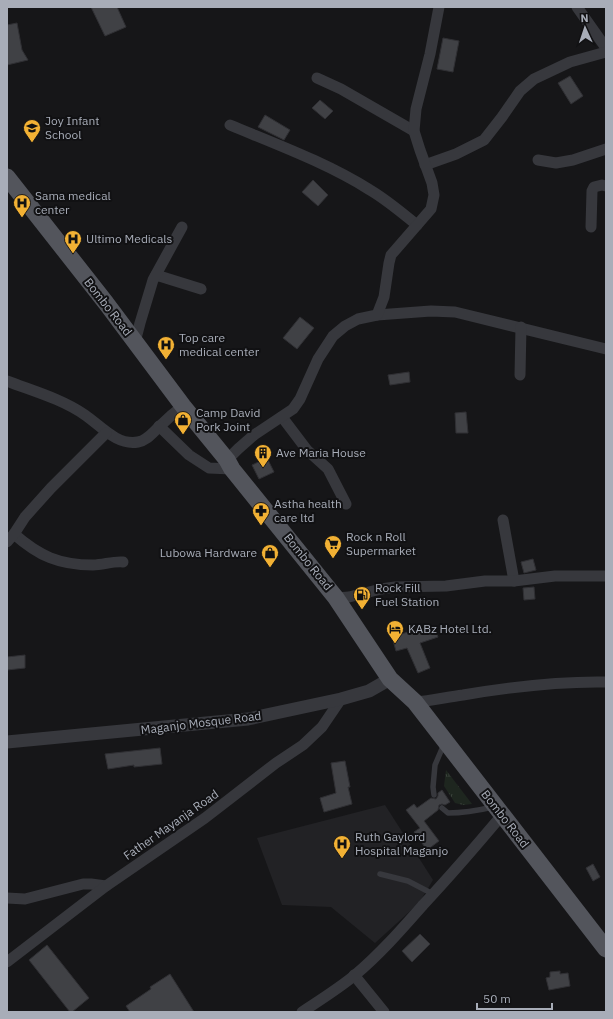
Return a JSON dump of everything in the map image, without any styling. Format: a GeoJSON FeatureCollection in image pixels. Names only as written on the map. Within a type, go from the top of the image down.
{"type":"FeatureCollection","features":[{"type":"Feature","properties":{"kind":"main road","name":"Bombo Road"},"geometry":{"type":"LineString","coordinates":[[9,186],[135,342],[183,406],[336,598],[390,679],[415,702],[498,811],[606,948]]}},
{"type":"Feature","properties":{"kind":"street"},"geometry":{"type":"LineString","coordinates":[[378,315],[384,297],[391,255],[431,209],[434,195],[432,182],[414,131],[416,109],[430,54],[439,7]]}},
{"type":"Feature","properties":{"kind":"street"},"geometry":{"type":"LineString","coordinates":[[577,7],[606,48]]}},
{"type":"Feature","properties":{"kind":"street"},"geometry":{"type":"LineString","coordinates":[[425,165],[456,154],[484,140],[520,91],[534,79],[570,62],[606,52]]}},
{"type":"Feature","properties":{"kind":"street"},"geometry":{"type":"LineString","coordinates":[[317,78],[341,89],[414,131]]}},
{"type":"Feature","properties":{"kind":"street"},"geometry":{"type":"LineString","coordinates":[[230,125],[314,161],[349,178],[371,191],[417,225]]}},
{"type":"Feature","properties":{"kind":"street"},"geometry":{"type":"LineString","coordinates":[[538,160],[556,163],[573,160],[606,149]]}},
{"type":"Feature","properties":{"kind":"street"},"geometry":{"type":"LineString","coordinates":[[591,227],[592,191],[594,187],[602,185],[606,186]]}},
{"type":"Feature","properties":{"kind":"street"},"geometry":{"type":"LineString","coordinates":[[135,342],[156,276],[182,227]]}},
{"type":"Feature","properties":{"kind":"street"},"geometry":{"type":"LineString","coordinates":[[156,276],[201,289]]}},
{"type":"Feature","properties":{"kind":"street"},"geometry":{"type":"LineString","coordinates":[[160,426],[189,455],[209,468],[230,464],[238,449],[254,435],[293,409],[300,400],[318,359],[333,336],[345,326],[358,319],[378,315],[431,311],[455,312],[606,348]]}},
{"type":"Feature","properties":{"kind":"street"},"geometry":{"type":"LineString","coordinates":[[520,375],[521,327]]}},
{"type":"Feature","properties":{"kind":"street"},"geometry":{"type":"LineString","coordinates":[[7,381],[60,400],[86,416],[106,433],[127,442],[144,441],[183,406]]}},
{"type":"Feature","properties":{"kind":"street"},"geometry":{"type":"LineString","coordinates":[[282,417],[307,450],[328,469],[346,504]]}},
{"type":"Feature","properties":{"kind":"street"},"geometry":{"type":"LineString","coordinates":[[106,433],[50,488],[25,517],[11,538],[46,556],[69,564],[94,565],[118,561],[124,562]]}},
{"type":"Feature","properties":{"kind":"street"},"geometry":{"type":"LineString","coordinates":[[503,520],[514,581]]}},
{"type":"Feature","properties":{"kind":"street"},"geometry":{"type":"LineString","coordinates":[[336,598],[349,597],[396,587],[446,586],[485,581],[514,581],[555,576],[606,576]]}},
{"type":"Feature","properties":{"kind":"street","name":"Maganjo Mosque Road"},"geometry":{"type":"LineString","coordinates":[[7,742],[248,719],[341,699],[368,690],[390,679]]}},
{"type":"Feature","properties":{"kind":"street"},"geometry":{"type":"LineString","coordinates":[[415,702],[552,683],[606,682]]}},
{"type":"Feature","properties":{"kind":"street","name":"Father Mayanja Road"},"geometry":{"type":"LineString","coordinates":[[7,962],[106,886],[205,818],[276,763],[303,745],[322,727],[341,699]]}},
{"type":"Feature","properties":{"kind":"street"},"geometry":{"type":"LineString","coordinates":[[302,1012],[354,976],[403,928],[433,894],[498,811]]}},
{"type":"Feature","properties":{"kind":"street"},"geometry":{"type":"LineString","coordinates":[[7,898],[25,899],[83,884],[106,886]]}},
{"type":"Feature","properties":{"kind":"street"},"geometry":{"type":"LineString","coordinates":[[354,976],[384,1012]]}},
{"type":"Feature","properties":{"kind":"lane"},"geometry":{"type":"LineString","coordinates":[[434,795],[433,787],[435,765],[445,742]]}},
{"type":"Feature","properties":{"kind":"lane"},"geometry":{"type":"LineString","coordinates":[[442,808],[448,813],[498,811]]}},
{"type":"Feature","properties":{"kind":"lane"},"geometry":{"type":"LineString","coordinates":[[380,874],[408,881],[433,894]]}},
{"type":"Feature","properties":{"kind":"shaded area","name":"Ruth Gaylord Hospital Maganjo"},"geometry":{"type":"Polygon","coordinates":[[[385,805],[433,880],[419,903],[375,943],[331,907],[282,905],[257,838],[385,805]]]}},
{"type":"Feature","properties":{"kind":"green space"},"geometry":{"type":"Polygon","coordinates":[[[446,770],[472,804],[463,805],[455,803],[444,786],[446,770]]]}},
{"type":"Feature","properties":{"kind":"building"},"geometry":{"type":"Polygon","coordinates":[[[91,7],[117,7],[126,27],[105,36],[91,7]]]}},
{"type":"Feature","properties":{"kind":"building"},"geometry":{"type":"Polygon","coordinates":[[[17,23],[22,50],[28,60],[7,65],[7,25],[17,23]]]}},
{"type":"Feature","properties":{"kind":"building"},"geometry":{"type":"Polygon","coordinates":[[[443,38],[459,41],[453,72],[437,69],[443,38]]]}},
{"type":"Feature","properties":{"kind":"building"},"geometry":{"type":"Polygon","coordinates":[[[570,76],[583,96],[571,104],[558,83],[570,76]]]}},
{"type":"Feature","properties":{"kind":"building"},"geometry":{"type":"Polygon","coordinates":[[[320,100],[333,111],[325,119],[312,108],[320,100]]]}},
{"type":"Feature","properties":{"kind":"building"},"geometry":{"type":"Polygon","coordinates":[[[265,115],[290,130],[284,140],[258,127],[265,115]]]}},
{"type":"Feature","properties":{"kind":"building"},"geometry":{"type":"Polygon","coordinates":[[[313,180],[328,195],[318,206],[302,192],[313,180]]]}},
{"type":"Feature","properties":{"kind":"building"},"geometry":{"type":"Polygon","coordinates":[[[300,317],[314,328],[297,349],[283,338],[300,317]]]}},
{"type":"Feature","properties":{"kind":"building"},"geometry":{"type":"Polygon","coordinates":[[[409,372],[410,382],[390,385],[388,375],[409,372]]]}},
{"type":"Feature","properties":{"kind":"building"},"geometry":{"type":"Polygon","coordinates":[[[466,412],[468,433],[456,433],[455,413],[466,412]]]}},
{"type":"Feature","properties":{"kind":"building","name":"Ave Maria House"},"geometry":{"type":"Polygon","coordinates":[[[267,458],[274,472],[259,479],[252,465],[267,458]]]}},
{"type":"Feature","properties":{"kind":"building"},"geometry":{"type":"Polygon","coordinates":[[[533,559],[536,570],[524,573],[521,562],[533,559]]]}},
{"type":"Feature","properties":{"kind":"building"},"geometry":{"type":"Polygon","coordinates":[[[534,587],[535,599],[524,600],[523,588],[534,587]]]}},
{"type":"Feature","properties":{"kind":"building"},"geometry":{"type":"Polygon","coordinates":[[[434,627],[438,637],[420,643],[430,668],[418,673],[407,648],[396,651],[392,637],[414,630],[415,633],[434,627]]]}},
{"type":"Feature","properties":{"kind":"building"},"geometry":{"type":"Polygon","coordinates":[[[25,655],[25,668],[7,670],[7,657],[25,655]]]}},
{"type":"Feature","properties":{"kind":"building"},"geometry":{"type":"Polygon","coordinates":[[[160,748],[162,764],[134,767],[134,765],[108,769],[105,754],[160,748]]]}},
{"type":"Feature","properties":{"kind":"building"},"geometry":{"type":"Polygon","coordinates":[[[345,761],[350,787],[348,787],[352,804],[324,812],[320,798],[336,793],[331,763],[345,761]]]}},
{"type":"Feature","properties":{"kind":"building"},"geometry":{"type":"Polygon","coordinates":[[[442,790],[450,802],[445,805],[439,805],[438,810],[424,821],[439,841],[427,850],[414,832],[420,828],[406,810],[414,804],[417,808],[431,798],[436,799],[438,793],[442,790]]]}},
{"type":"Feature","properties":{"kind":"building"},"geometry":{"type":"Polygon","coordinates":[[[593,864],[600,877],[593,881],[586,868],[593,864]]]}},
{"type":"Feature","properties":{"kind":"building"},"geometry":{"type":"Polygon","coordinates":[[[420,934],[430,944],[412,962],[402,951],[420,934]]]}},
{"type":"Feature","properties":{"kind":"building"},"geometry":{"type":"Polygon","coordinates":[[[47,945],[89,998],[72,1012],[70,1012],[29,960],[47,945]]]}},
{"type":"Feature","properties":{"kind":"building"},"geometry":{"type":"Polygon","coordinates":[[[560,971],[560,974],[568,973],[570,986],[549,990],[546,978],[550,977],[550,972],[560,971]]]}},
{"type":"Feature","properties":{"kind":"building"},"geometry":{"type":"Polygon","coordinates":[[[170,974],[194,1012],[130,1012],[126,1006],[151,989],[150,987],[170,974]]]}},
{"type":"Feature","properties":{"kind":"place","name":"Joy Infant School"},"geometry":{"type":"Point","coordinates":[32,143]}},
{"type":"Feature","properties":{"kind":"place","name":"Sama medical center"},"geometry":{"type":"Point","coordinates":[22,218]}},
{"type":"Feature","properties":{"kind":"place","name":"Ultimo Medicals"},"geometry":{"type":"Point","coordinates":[73,254]}},
{"type":"Feature","properties":{"kind":"place","name":"Top care medical center"},"geometry":{"type":"Point","coordinates":[166,360]}},
{"type":"Feature","properties":{"kind":"place","name":"Camp David Pork Joint"},"geometry":{"type":"Point","coordinates":[183,435]}},
{"type":"Feature","properties":{"kind":"place","name":"Ave Maria House"},"geometry":{"type":"Point","coordinates":[263,468]}},
{"type":"Feature","properties":{"kind":"place","name":"Astha health care ltd"},"geometry":{"type":"Point","coordinates":[261,526]}},
{"type":"Feature","properties":{"kind":"place","name":"Rock n Roll Supermarket"},"geometry":{"type":"Point","coordinates":[333,559]}},
{"type":"Feature","properties":{"kind":"place","name":"Lubowa Hardware"},"geometry":{"type":"Point","coordinates":[270,568]}},
{"type":"Feature","properties":{"kind":"place","name":"Rock Fill Fuel Station"},"geometry":{"type":"Point","coordinates":[362,610]}},
{"type":"Feature","properties":{"kind":"place","name":"KABz Hotel Ltd."},"geometry":{"type":"Point","coordinates":[395,644]}},
{"type":"Feature","properties":{"kind":"place","name":"Ruth Gaylord Hospital Maganjo"},"geometry":{"type":"Point","coordinates":[342,859]}}]}
